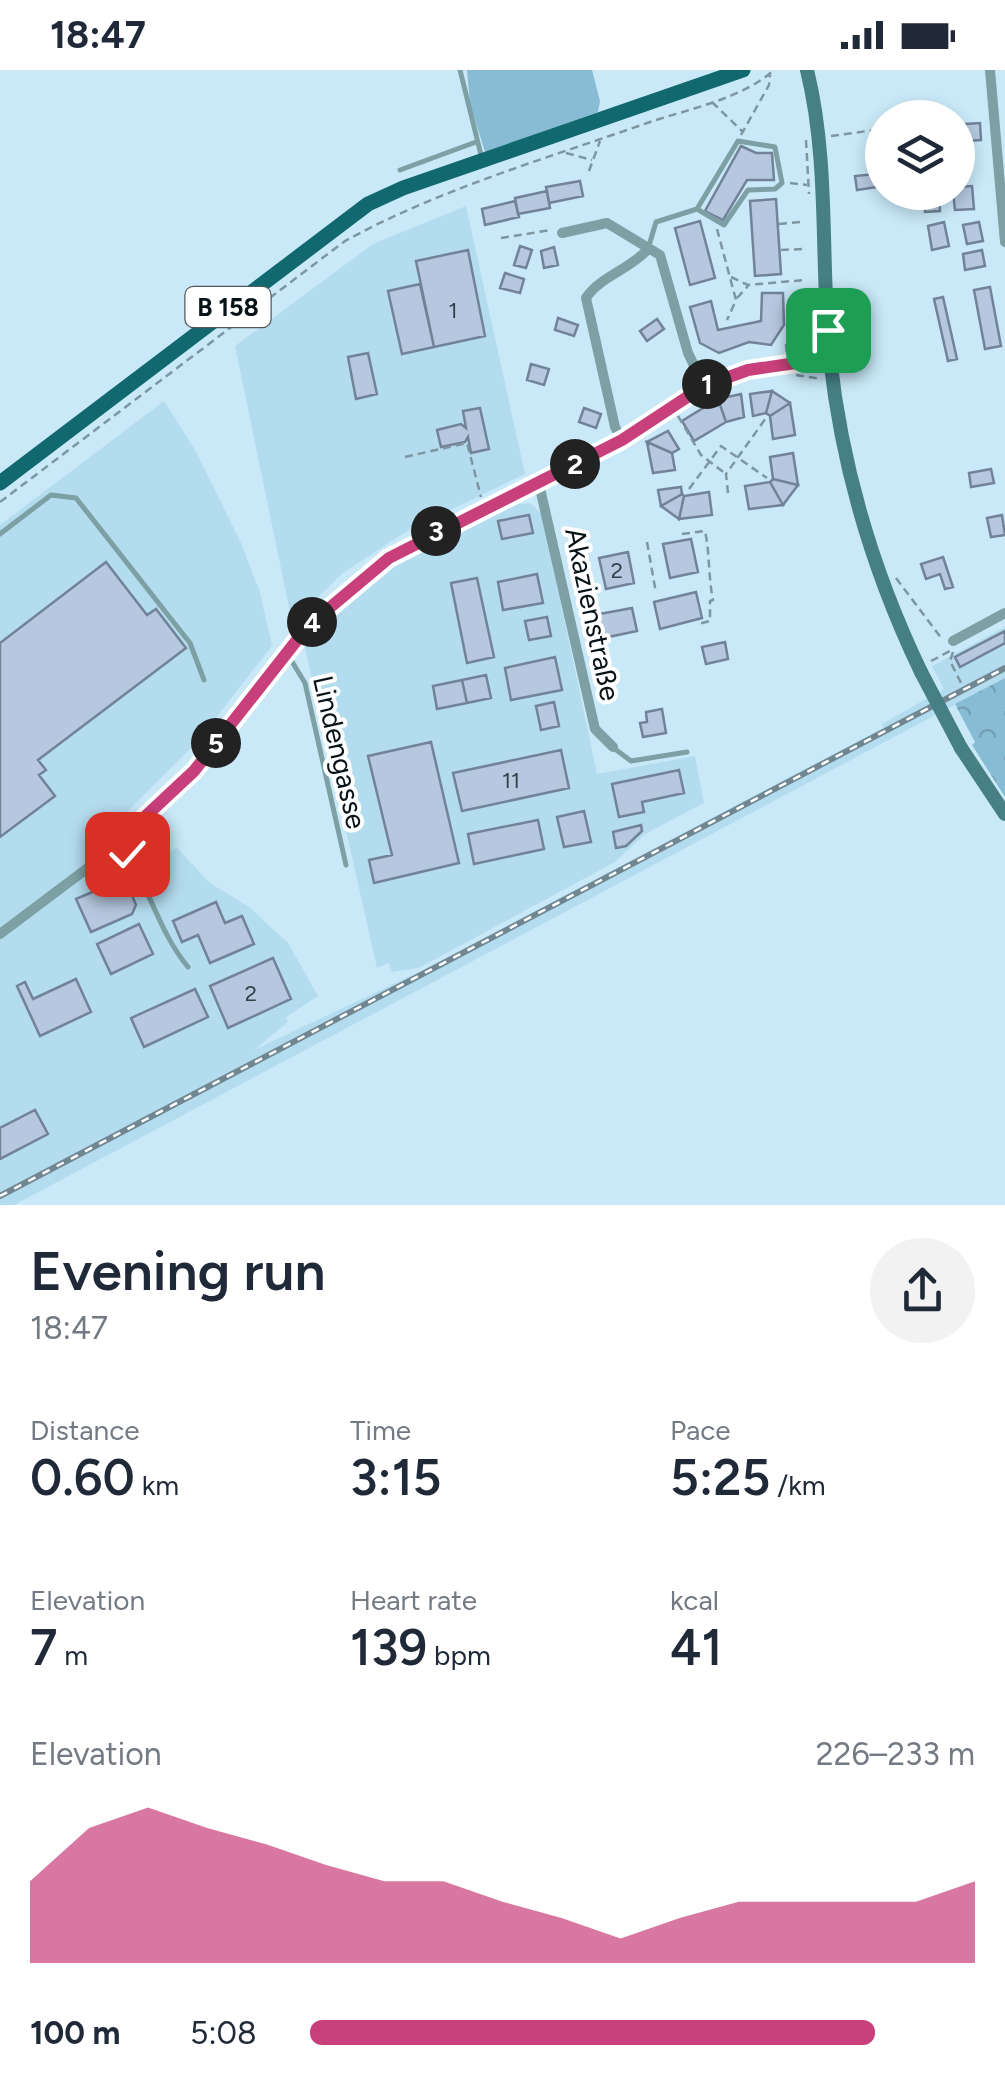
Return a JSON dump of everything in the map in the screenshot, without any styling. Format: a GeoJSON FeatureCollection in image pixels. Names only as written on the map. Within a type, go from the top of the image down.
{"type":"FeatureCollection","features":[{"type":"Feature","properties":{"kind":"main road","name":"B 158"},"geometry":{"type":"LineString","coordinates":[[0,483],[338,223],[403,188],[743,70]]}},
{"type":"Feature","properties":{"kind":"main road"},"geometry":{"type":"LineString","coordinates":[[807,70],[817,138],[830,358],[848,471],[890,605],[961,748],[1005,814]]}},
{"type":"Feature","properties":{"kind":"street"},"geometry":{"type":"LineString","coordinates":[[990,70],[1005,242]]}},
{"type":"Feature","properties":{"kind":"street"},"geometry":{"type":"LineString","coordinates":[[562,233],[606,223],[660,255],[688,352],[704,386]]}},
{"type":"Feature","properties":{"kind":"street"},"geometry":{"type":"LineString","coordinates":[[622,440],[614,427],[586,298],[592,288],[638,260],[648,249]]}},
{"type":"Feature","properties":{"kind":"street"},"geometry":{"type":"LineString","coordinates":[[0,934],[118,842],[194,771],[330,603],[389,558],[622,440],[704,386],[748,370],[830,358]]}},
{"type":"Feature","properties":{"kind":"street","name":"Akazienstraße"},"geometry":{"type":"LineString","coordinates":[[539,484],[595,729],[613,747]]}},
{"type":"Feature","properties":{"kind":"street"},"geometry":{"type":"LineString","coordinates":[[953,646],[1005,613]]}},
{"type":"Feature","properties":{"kind":"lane"},"geometry":{"type":"LineString","coordinates":[[460,70],[482,160]]}},
{"type":"Feature","properties":{"kind":"lane"},"geometry":{"type":"LineString","coordinates":[[648,249],[656,222],[698,209],[738,140],[775,147],[782,183],[775,190],[748,190],[729,222],[717,223],[698,209]]}},
{"type":"Feature","properties":{"kind":"lane"},"geometry":{"type":"LineString","coordinates":[[400,170],[476,142]]}},
{"type":"Feature","properties":{"kind":"lane"},"geometry":{"type":"LineString","coordinates":[[0,534],[52,495],[76,498],[190,643],[204,680]]}},
{"type":"Feature","properties":{"kind":"lane","name":"Lindengasse"},"geometry":{"type":"LineString","coordinates":[[286,653],[298,665],[305,683],[346,865]]}},
{"type":"Feature","properties":{"kind":"lane"},"geometry":{"type":"LineString","coordinates":[[613,747],[631,761],[687,752]]}},
{"type":"Feature","properties":{"kind":"lane"},"geometry":{"type":"LineString","coordinates":[[118,842],[137,866],[176,953],[188,967]]}},
{"type":"Feature","properties":{"kind":"path"},"geometry":{"type":"LineString","coordinates":[[0,502],[345,241],[403,210],[711,101],[782,70]]}},
{"type":"Feature","properties":{"kind":"path"},"geometry":{"type":"LineString","coordinates":[[738,140],[769,85],[772,72]]}},
{"type":"Feature","properties":{"kind":"path"},"geometry":{"type":"LineString","coordinates":[[711,101],[742,132]]}},
{"type":"Feature","properties":{"kind":"path"},"geometry":{"type":"LineString","coordinates":[[825,137],[865,131]]}},
{"type":"Feature","properties":{"kind":"path"},"geometry":{"type":"LineString","coordinates":[[805,133],[808,194]]}},
{"type":"Feature","properties":{"kind":"path"},"geometry":{"type":"LineString","coordinates":[[589,171],[600,140]]}},
{"type":"Feature","properties":{"kind":"path"},"geometry":{"type":"LineString","coordinates":[[564,152],[593,162]]}},
{"type":"Feature","properties":{"kind":"path"},"geometry":{"type":"LineString","coordinates":[[782,183],[808,185]]}},
{"type":"Feature","properties":{"kind":"path"},"geometry":{"type":"LineString","coordinates":[[780,224],[801,222]]}},
{"type":"Feature","properties":{"kind":"path"},"geometry":{"type":"LineString","coordinates":[[717,223],[736,300]]}},
{"type":"Feature","properties":{"kind":"path"},"geometry":{"type":"LineString","coordinates":[[501,238],[548,229],[562,233]]}},
{"type":"Feature","properties":{"kind":"path"},"geometry":{"type":"LineString","coordinates":[[781,250],[802,249]]}},
{"type":"Feature","properties":{"kind":"path"},"geometry":{"type":"LineString","coordinates":[[730,276],[748,285],[804,280]]}},
{"type":"Feature","properties":{"kind":"path"},"geometry":{"type":"LineString","coordinates":[[727,320],[748,285]]}},
{"type":"Feature","properties":{"kind":"path"},"geometry":{"type":"LineString","coordinates":[[786,344],[787,352]]}},
{"type":"Feature","properties":{"kind":"path"},"geometry":{"type":"LineString","coordinates":[[672,406],[709,462],[726,474]]}},
{"type":"Feature","properties":{"kind":"path"},"geometry":{"type":"LineString","coordinates":[[728,493],[726,474],[766,418]]}},
{"type":"Feature","properties":{"kind":"path"},"geometry":{"type":"LineString","coordinates":[[405,457],[468,443],[482,497]]}},
{"type":"Feature","properties":{"kind":"path"},"geometry":{"type":"LineString","coordinates":[[689,489],[721,446],[767,478]]}},
{"type":"Feature","properties":{"kind":"path"},"geometry":{"type":"LineString","coordinates":[[467,479],[475,477]]}},
{"type":"Feature","properties":{"kind":"path"},"geometry":{"type":"LineString","coordinates":[[682,534],[705,530],[710,551],[705,561],[714,600],[710,601],[710,621],[698,624]]}},
{"type":"Feature","properties":{"kind":"path"},"geometry":{"type":"LineString","coordinates":[[648,542],[656,593]]}},
{"type":"Feature","properties":{"kind":"path"},"geometry":{"type":"LineString","coordinates":[[892,588],[887,572],[940,637],[953,646]]}},
{"type":"Feature","properties":{"kind":"path"},"geometry":{"type":"LineString","coordinates":[[924,670],[925,664],[953,646]]}},
{"type":"Feature","properties":{"kind":"path"},"geometry":{"type":"LineString","coordinates":[[953,646],[950,661],[961,682]]}},
{"type":"Feature","properties":{"kind":"shaded area"},"geometry":{"type":"Polygon","coordinates":[[[466,206],[525,474],[407,531],[343,573],[292,622],[235,346],[373,244],[466,206]]]}},
{"type":"Feature","properties":{"kind":"shaded area"},"geometry":{"type":"Polygon","coordinates":[[[164,401],[194,448],[241,543],[260,592],[272,646],[197,742],[101,838],[131,870],[177,848],[210,883],[249,907],[288,943],[318,996],[286,1017],[288,1022],[254,1050],[421,971],[883,728],[882,724],[944,689],[932,666],[1005,627],[1005,678],[14,1205],[0,1205],[0,525],[164,401]]]}},
{"type":"Feature","properties":{"kind":"shaded area"},"geometry":{"type":"Polygon","coordinates":[[[530,503],[542,514],[597,774],[695,756],[704,803],[645,834],[615,862],[419,968],[392,972],[389,963],[377,968],[304,644],[365,586],[400,562],[517,504],[530,503]]]}},
{"type":"Feature","properties":{"kind":"green space"},"geometry":{"type":"Polygon","coordinates":[[[467,70],[592,70],[600,101],[598,112],[485,152],[470,104],[467,70]]]}},
{"type":"Feature","properties":{"kind":"green space"},"geometry":{"type":"Polygon","coordinates":[[[1005,678],[1005,797],[972,745],[975,742],[955,704],[1005,678]]]}},
{"type":"Feature","properties":{"kind":"building"},"geometry":{"type":"Polygon","coordinates":[[[975,123],[980,123],[981,140],[975,140],[975,123]]]}},
{"type":"Feature","properties":{"kind":"building"},"geometry":{"type":"Polygon","coordinates":[[[741,146],[756,153],[772,153],[774,180],[747,180],[723,220],[705,211],[741,146]]]}},
{"type":"Feature","properties":{"kind":"building"},"geometry":{"type":"Polygon","coordinates":[[[865,175],[865,189],[857,190],[855,176],[865,175]]]}},
{"type":"Feature","properties":{"kind":"building"},"geometry":{"type":"Polygon","coordinates":[[[580,181],[583,196],[549,203],[546,187],[580,181]]]}},
{"type":"Feature","properties":{"kind":"building"},"geometry":{"type":"Polygon","coordinates":[[[547,191],[550,208],[518,214],[515,198],[547,191]]]}},
{"type":"Feature","properties":{"kind":"building"},"geometry":{"type":"Polygon","coordinates":[[[776,199],[781,274],[755,276],[750,201],[776,199]]]}},
{"type":"Feature","properties":{"kind":"building"},"geometry":{"type":"Polygon","coordinates":[[[515,201],[519,217],[485,225],[482,209],[515,201]]]}},
{"type":"Feature","properties":{"kind":"building"},"geometry":{"type":"Polygon","coordinates":[[[700,221],[715,278],[690,285],[675,228],[700,221]]]}},
{"type":"Feature","properties":{"kind":"building"},"geometry":{"type":"Polygon","coordinates":[[[944,222],[949,246],[932,250],[928,226],[944,222]]]}},
{"type":"Feature","properties":{"kind":"building"},"geometry":{"type":"Polygon","coordinates":[[[979,222],[983,241],[967,244],[963,225],[979,222]]]}},
{"type":"Feature","properties":{"kind":"building"},"geometry":{"type":"Polygon","coordinates":[[[520,246],[532,250],[526,268],[514,265],[520,246]]]}},
{"type":"Feature","properties":{"kind":"building"},"geometry":{"type":"Polygon","coordinates":[[[554,247],[558,265],[544,268],[541,251],[554,247]]]}},
{"type":"Feature","properties":{"kind":"building"},"geometry":{"type":"Polygon","coordinates":[[[468,250],[485,336],[434,347],[416,261],[468,250]]]}},
{"type":"Feature","properties":{"kind":"building"},"geometry":{"type":"Polygon","coordinates":[[[982,250],[985,266],[965,270],[963,254],[982,250]]]}},
{"type":"Feature","properties":{"kind":"building"},"geometry":{"type":"Polygon","coordinates":[[[505,273],[524,279],[520,293],[500,288],[505,273]]]}},
{"type":"Feature","properties":{"kind":"building"},"geometry":{"type":"Polygon","coordinates":[[[420,284],[434,347],[402,354],[388,291],[420,284]]]}},
{"type":"Feature","properties":{"kind":"building"},"geometry":{"type":"Polygon","coordinates":[[[990,287],[1001,346],[985,349],[974,290],[990,287]]]}},
{"type":"Feature","properties":{"kind":"building"},"geometry":{"type":"Polygon","coordinates":[[[762,293],[783,293],[784,325],[771,345],[749,342],[719,353],[700,343],[690,307],[711,301],[718,330],[761,321],[762,293]]]}},
{"type":"Feature","properties":{"kind":"building"},"geometry":{"type":"Polygon","coordinates":[[[943,297],[957,359],[948,361],[934,299],[943,297]]]}},
{"type":"Feature","properties":{"kind":"building"},"geometry":{"type":"Polygon","coordinates":[[[558,318],[578,325],[574,336],[555,330],[558,318]]]}},
{"type":"Feature","properties":{"kind":"building"},"geometry":{"type":"Polygon","coordinates":[[[657,319],[664,329],[647,341],[640,331],[657,319]]]}},
{"type":"Feature","properties":{"kind":"building"},"geometry":{"type":"Polygon","coordinates":[[[368,353],[377,394],[356,399],[348,357],[368,353]]]}},
{"type":"Feature","properties":{"kind":"building"},"geometry":{"type":"Polygon","coordinates":[[[531,364],[549,369],[544,385],[527,380],[531,364]]]}},
{"type":"Feature","properties":{"kind":"building"},"geometry":{"type":"Polygon","coordinates":[[[772,391],[790,403],[770,416],[766,413],[772,391]]]}},
{"type":"Feature","properties":{"kind":"building"},"geometry":{"type":"Polygon","coordinates":[[[772,391],[766,413],[753,416],[750,394],[772,391]]]}},
{"type":"Feature","properties":{"kind":"building"},"geometry":{"type":"Polygon","coordinates":[[[741,394],[744,417],[726,422],[718,399],[741,394]]]}},
{"type":"Feature","properties":{"kind":"building"},"geometry":{"type":"Polygon","coordinates":[[[718,399],[726,422],[694,441],[682,421],[718,399]]]}},
{"type":"Feature","properties":{"kind":"building"},"geometry":{"type":"Polygon","coordinates":[[[790,403],[795,435],[773,439],[770,416],[790,403]]]}},
{"type":"Feature","properties":{"kind":"building"},"geometry":{"type":"Polygon","coordinates":[[[480,408],[489,449],[471,453],[468,437],[465,442],[441,447],[437,430],[461,424],[466,428],[463,411],[480,408]]]}},
{"type":"Feature","properties":{"kind":"building"},"geometry":{"type":"Polygon","coordinates":[[[584,408],[601,414],[596,428],[579,422],[584,408]]]}},
{"type":"Feature","properties":{"kind":"building"},"geometry":{"type":"Polygon","coordinates":[[[668,431],[679,449],[672,453],[647,442],[668,431]]]}},
{"type":"Feature","properties":{"kind":"building"},"geometry":{"type":"Polygon","coordinates":[[[647,442],[672,453],[675,470],[653,473],[647,442]]]}},
{"type":"Feature","properties":{"kind":"building"},"geometry":{"type":"Polygon","coordinates":[[[793,453],[798,485],[773,479],[770,457],[793,453]]]}},
{"type":"Feature","properties":{"kind":"building"},"geometry":{"type":"Polygon","coordinates":[[[991,469],[994,483],[971,487],[969,473],[991,469]]]}},
{"type":"Feature","properties":{"kind":"building"},"geometry":{"type":"Polygon","coordinates":[[[773,479],[798,485],[783,505],[770,482],[773,479]]]}},
{"type":"Feature","properties":{"kind":"building"},"geometry":{"type":"Polygon","coordinates":[[[770,482],[783,505],[749,509],[745,486],[770,482]]]}},
{"type":"Feature","properties":{"kind":"building"},"geometry":{"type":"Polygon","coordinates":[[[681,487],[682,494],[661,506],[658,490],[681,487]]]}},
{"type":"Feature","properties":{"kind":"building"},"geometry":{"type":"Polygon","coordinates":[[[709,492],[712,515],[679,519],[684,496],[709,492]]]}},
{"type":"Feature","properties":{"kind":"building"},"geometry":{"type":"Polygon","coordinates":[[[684,496],[679,519],[661,506],[684,496]]]}},
{"type":"Feature","properties":{"kind":"building"},"geometry":{"type":"Polygon","coordinates":[[[529,515],[533,533],[502,539],[498,521],[529,515]]]}},
{"type":"Feature","properties":{"kind":"building"},"geometry":{"type":"Polygon","coordinates":[[[1002,515],[1005,535],[991,537],[987,518],[1002,515]]]}},
{"type":"Feature","properties":{"kind":"building"},"geometry":{"type":"Polygon","coordinates":[[[691,539],[698,572],[670,578],[663,544],[691,539]]]}},
{"type":"Feature","properties":{"kind":"building"},"geometry":{"type":"Polygon","coordinates":[[[628,552],[634,583],[606,589],[599,558],[628,552]]]}},
{"type":"Feature","properties":{"kind":"building"},"geometry":{"type":"Polygon","coordinates":[[[943,557],[953,587],[945,589],[940,574],[926,579],[921,564],[943,557]]]}},
{"type":"Feature","properties":{"kind":"building"},"geometry":{"type":"Polygon","coordinates":[[[106,562],[147,615],[156,609],[186,648],[38,760],[46,770],[39,775],[55,796],[0,837],[0,643],[106,562]]]}},
{"type":"Feature","properties":{"kind":"building"},"geometry":{"type":"Polygon","coordinates":[[[537,574],[543,603],[503,610],[498,582],[537,574]]]}},
{"type":"Feature","properties":{"kind":"building"},"geometry":{"type":"Polygon","coordinates":[[[477,578],[494,657],[467,663],[451,583],[477,578]]]}},
{"type":"Feature","properties":{"kind":"building"},"geometry":{"type":"Polygon","coordinates":[[[696,592],[702,618],[660,629],[654,602],[696,592]]]}},
{"type":"Feature","properties":{"kind":"building"},"geometry":{"type":"Polygon","coordinates":[[[632,608],[637,631],[599,639],[594,615],[632,608]]]}},
{"type":"Feature","properties":{"kind":"building"},"geometry":{"type":"Polygon","coordinates":[[[547,617],[551,636],[529,640],[525,621],[547,617]]]}},
{"type":"Feature","properties":{"kind":"building"},"geometry":{"type":"Polygon","coordinates":[[[1005,631],[1005,643],[960,667],[955,657],[1005,631]]]}},
{"type":"Feature","properties":{"kind":"building"},"geometry":{"type":"Polygon","coordinates":[[[725,642],[728,659],[706,664],[702,647],[725,642]]]}},
{"type":"Feature","properties":{"kind":"building"},"geometry":{"type":"Polygon","coordinates":[[[555,657],[562,690],[511,700],[505,668],[555,657]]]}},
{"type":"Feature","properties":{"kind":"building"},"geometry":{"type":"Polygon","coordinates":[[[486,675],[491,698],[467,703],[462,680],[486,675]]]}},
{"type":"Feature","properties":{"kind":"building"},"geometry":{"type":"Polygon","coordinates":[[[462,680],[467,703],[437,709],[433,686],[462,680]]]}},
{"type":"Feature","properties":{"kind":"building"},"geometry":{"type":"Polygon","coordinates":[[[554,702],[559,726],[541,730],[536,706],[554,702]]]}},
{"type":"Feature","properties":{"kind":"building"},"geometry":{"type":"Polygon","coordinates":[[[662,709],[666,733],[643,737],[640,723],[647,722],[646,712],[662,709]]]}},
{"type":"Feature","properties":{"kind":"building"},"geometry":{"type":"Polygon","coordinates":[[[431,742],[459,863],[374,883],[369,860],[392,855],[368,756],[431,742]]]}},
{"type":"Feature","properties":{"kind":"building"},"geometry":{"type":"Polygon","coordinates":[[[561,750],[569,788],[462,811],[453,773],[561,750]]]}},
{"type":"Feature","properties":{"kind":"building"},"geometry":{"type":"Polygon","coordinates":[[[679,770],[684,793],[642,802],[644,812],[619,817],[612,784],[679,770]]]}},
{"type":"Feature","properties":{"kind":"building"},"geometry":{"type":"Polygon","coordinates":[[[584,811],[591,842],[564,847],[557,817],[584,811]]]}},
{"type":"Feature","properties":{"kind":"building"},"geometry":{"type":"Polygon","coordinates":[[[538,820],[544,849],[474,864],[468,834],[538,820]]]}},
{"type":"Feature","properties":{"kind":"building"},"geometry":{"type":"Polygon","coordinates":[[[641,825],[642,831],[626,846],[616,848],[613,832],[641,825]]]}},
{"type":"Feature","properties":{"kind":"building"},"geometry":{"type":"Polygon","coordinates":[[[125,878],[136,905],[132,914],[91,932],[76,899],[125,878]]]}},
{"type":"Feature","properties":{"kind":"building"},"geometry":{"type":"Polygon","coordinates":[[[216,902],[225,923],[242,916],[254,944],[210,963],[198,935],[182,942],[173,921],[216,902]]]}},
{"type":"Feature","properties":{"kind":"building"},"geometry":{"type":"Polygon","coordinates":[[[139,924],[153,954],[111,974],[97,944],[139,924]]]}},
{"type":"Feature","properties":{"kind":"building"},"geometry":{"type":"Polygon","coordinates":[[[273,958],[291,999],[228,1028],[210,986],[273,958]]]}},
{"type":"Feature","properties":{"kind":"building"},"geometry":{"type":"Polygon","coordinates":[[[76,979],[91,1012],[40,1036],[17,986],[25,982],[33,999],[76,979]]]}},
{"type":"Feature","properties":{"kind":"building"},"geometry":{"type":"Polygon","coordinates":[[[195,989],[208,1017],[144,1047],[131,1018],[195,989]]]}},
{"type":"Feature","properties":{"kind":"building"},"geometry":{"type":"Polygon","coordinates":[[[35,1110],[48,1134],[0,1159],[0,1128],[35,1110]]]}},
{"type":"Feature","properties":{"kind":"railway"},"geometry":{"type":"LineString","coordinates":[[0,1196],[1005,668]]}},
{"type":"Feature","properties":{"kind":"route"},"geometry":{"type":"LineString","coordinates":[[127,854],[118,842],[194,771],[308,626],[354,583],[414,542],[622,440],[704,386],[748,370],[830,358],[828,330]]}}]}
